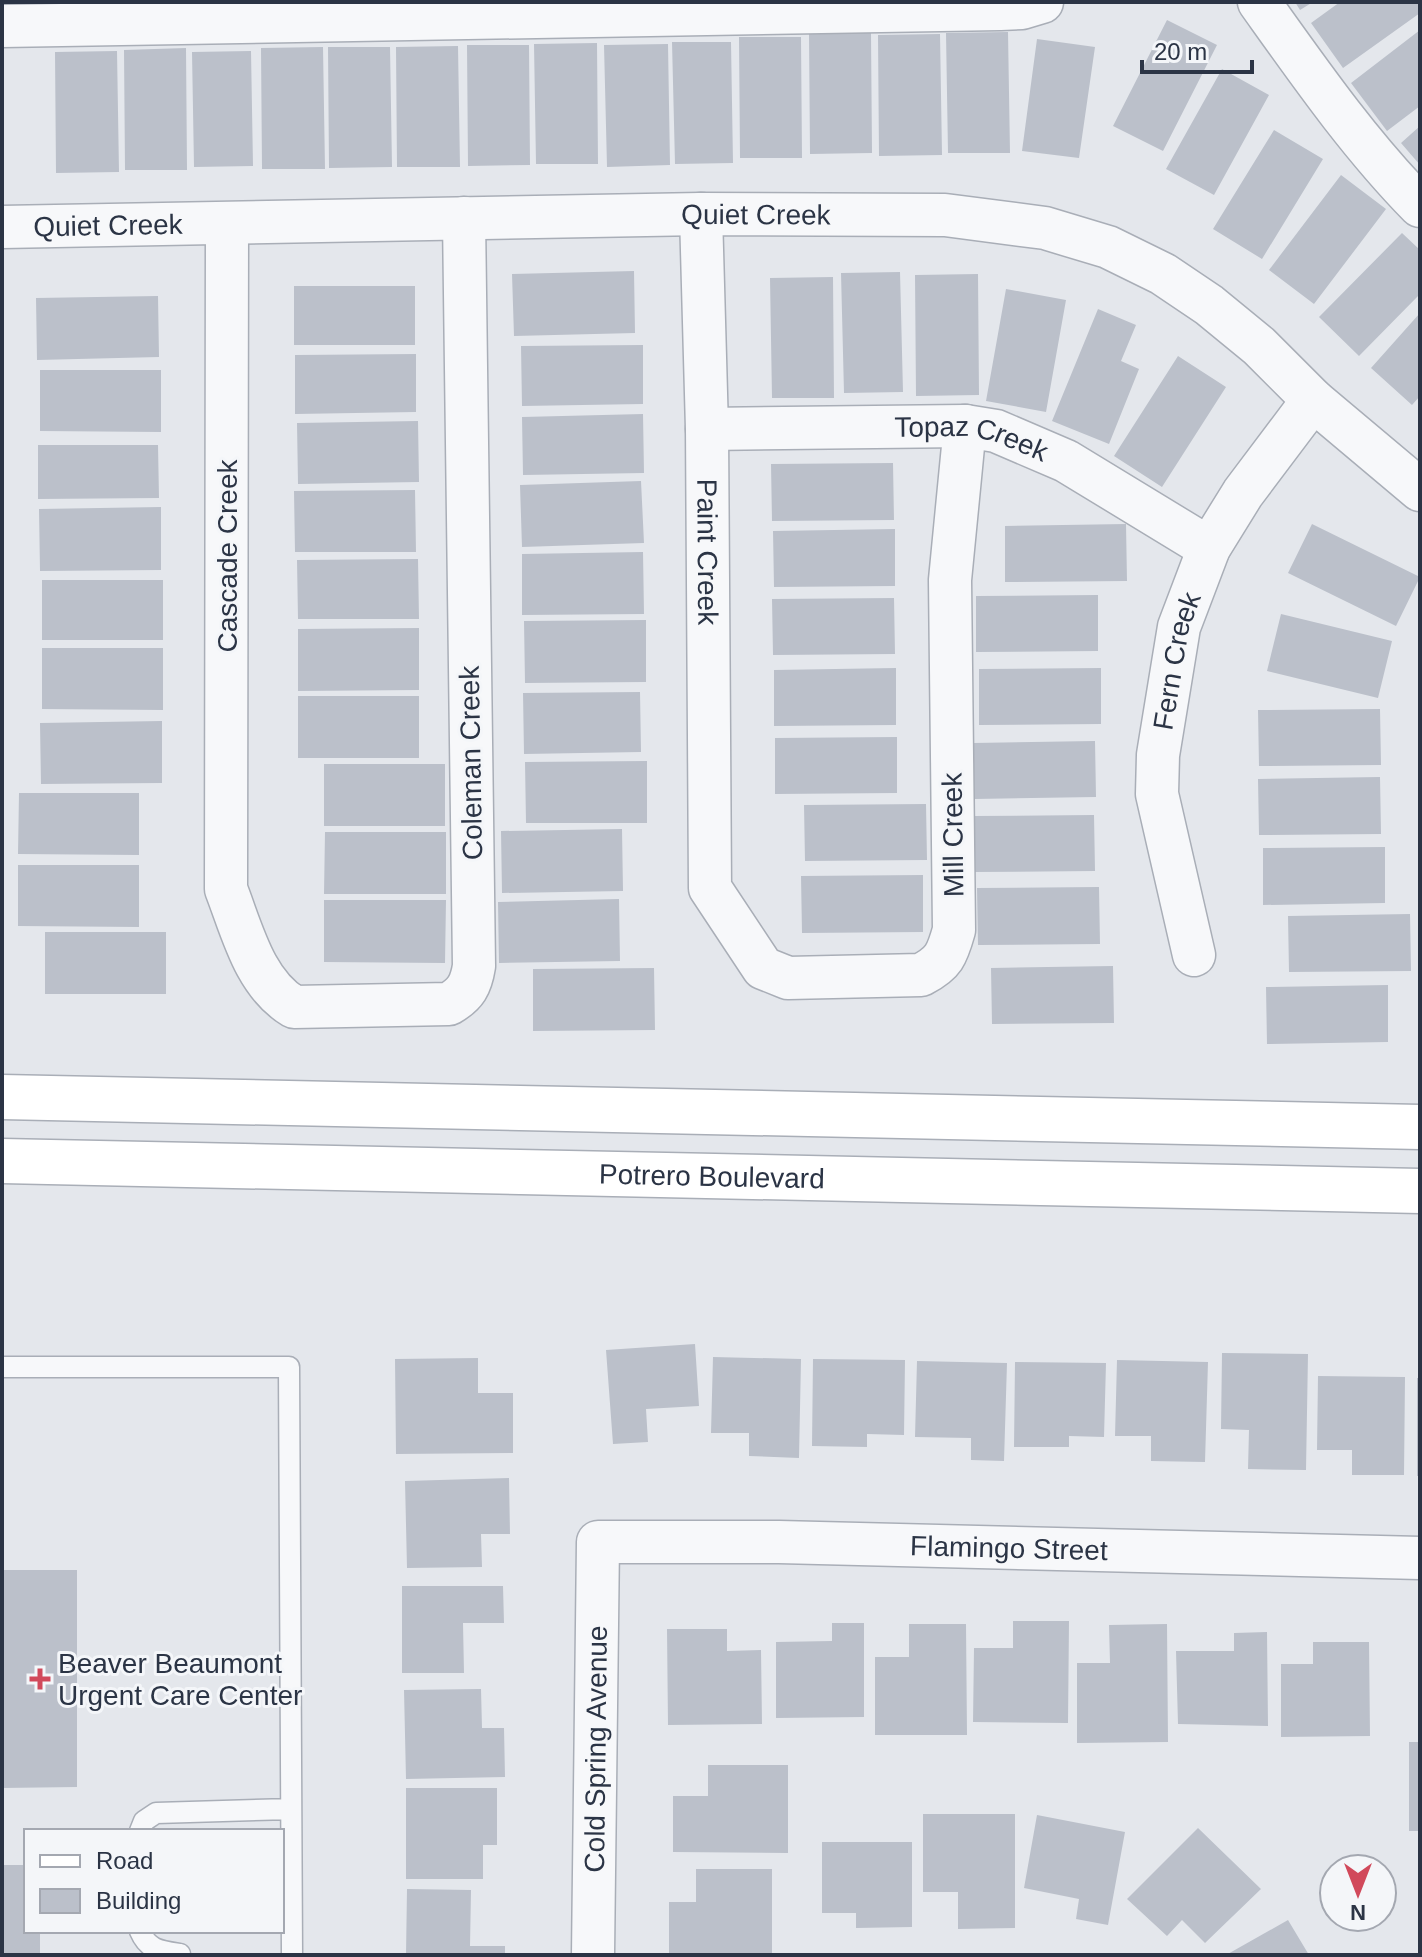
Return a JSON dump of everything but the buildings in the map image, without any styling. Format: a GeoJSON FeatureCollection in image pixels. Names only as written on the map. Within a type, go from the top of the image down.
{"type":"FeatureCollection","features":[{"type":"Feature","properties":{"kind":"street"},"geometry":{"type":"LineString","coordinates":[[2,26],[984,9],[1022,8],[1042,2]]}},
{"type":"Feature","properties":{"kind":"street"},"geometry":{"type":"LineString","coordinates":[[1259,2],[1389,175],[1420,206]]}},
{"type":"Feature","properties":{"kind":"street","name":"Quiet Creek"},"geometry":{"type":"LineString","coordinates":[[2,227],[701,214],[945,215],[1045,228],[1108,247],[1163,274],[1209,305],[1259,346],[1313,400],[1420,490]]}},
{"type":"Feature","properties":{"kind":"street","name":"Paint Creek"},"geometry":{"type":"LineString","coordinates":[[701,214],[707,429],[710,888]]}},
{"type":"Feature","properties":{"kind":"street","name":"Coleman Creek"},"geometry":{"type":"LineString","coordinates":[[226,889],[264,978],[275,994],[294,1007],[449,1004],[461,997],[471,985],[474,966],[464,218]]}},
{"type":"Feature","properties":{"kind":"street","name":"Cascade Creek"},"geometry":{"type":"LineString","coordinates":[[226,889],[227,224]]}},
{"type":"Feature","properties":{"kind":"street","name":"Fern Creek"},"geometry":{"type":"LineString","coordinates":[[1194,955],[1157,794],[1158,755],[1179,627],[1209,548],[1243,493],[1313,400]]}},
{"type":"Feature","properties":{"kind":"street","name":"Topaz Creek"},"geometry":{"type":"LineString","coordinates":[[707,429],[965,426],[996,431],[1066,461],[1209,548]]}},
{"type":"Feature","properties":{"kind":"street","name":"Mill Creek"},"geometry":{"type":"LineString","coordinates":[[710,888],[763,968],[788,978],[921,975],[939,966],[947,953],[954,930],[950,580],[965,426]]}},
{"type":"Feature","properties":{"kind":"street"},"geometry":{"type":"LineString","coordinates":[[2,1097],[1420,1127]]}},
{"type":"Feature","properties":{"kind":"street","name":"Potrero Boulevard"},"geometry":{"type":"LineString","coordinates":[[2,1161],[1420,1191]]}},
{"type":"Feature","properties":{"kind":"street","name":"Flamingo Street"},"geometry":{"type":"LineString","coordinates":[[598,1542],[779,1542],[1420,1558]]}},
{"type":"Feature","properties":{"kind":"street","name":"Cold Spring Avenue"},"geometry":{"type":"LineString","coordinates":[[593,1955],[598,1542]]}},
{"type":"Feature","properties":{"kind":"lane"},"geometry":{"type":"LineString","coordinates":[[2,1367],[289,1367],[292,1955]]}},
{"type":"Feature","properties":{"kind":"lane"},"geometry":{"type":"LineString","coordinates":[[141,1829],[144,1821],[156,1813],[291,1809]]}},
{"type":"Feature","properties":{"kind":"lane"},"geometry":{"type":"LineString","coordinates":[[141,1933],[154,1950],[180,1954]]}},
{"type":"Feature","properties":{"kind":"place","name":"Beaver Beaumont Urgent Care Center"},"geometry":{"type":"Point","coordinates":[40,1679]}}]}
